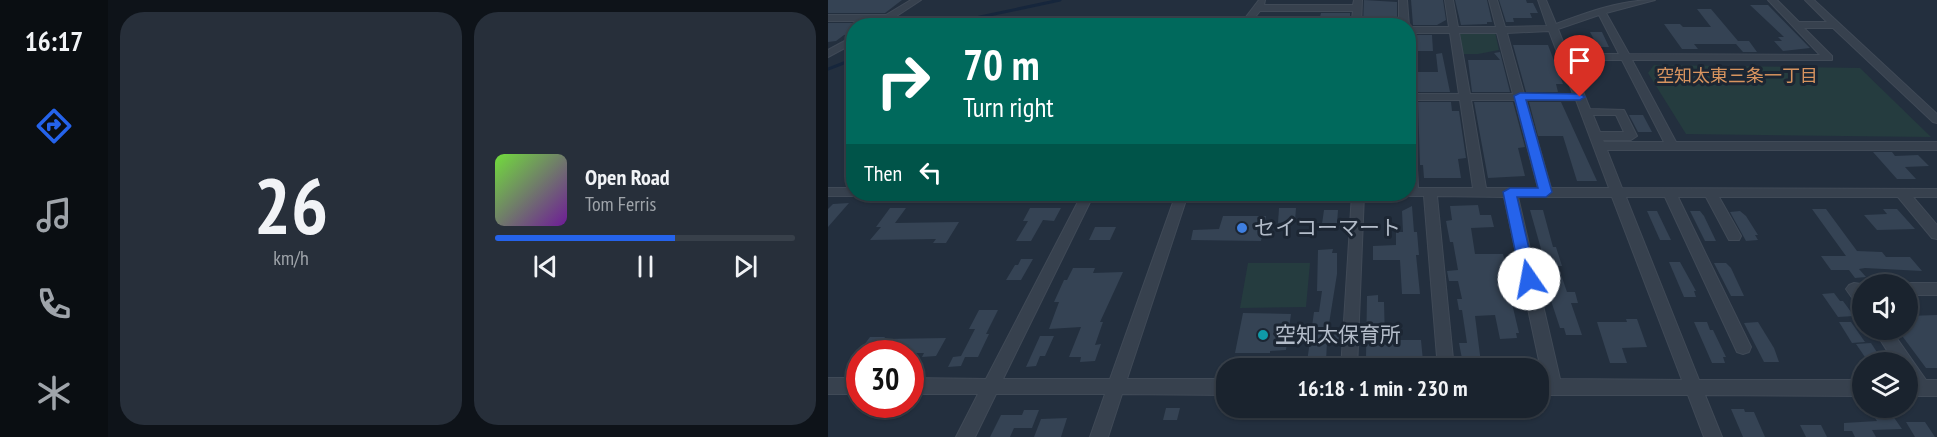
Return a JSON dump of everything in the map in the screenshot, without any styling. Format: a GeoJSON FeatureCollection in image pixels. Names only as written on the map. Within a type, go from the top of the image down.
{"type":"FeatureCollection","features":[{"type":"Feature","properties":{"kind":"street"},"geometry":{"type":"LineString","coordinates":[[828,18],[889,18],[917,0]]}},
{"type":"Feature","properties":{"kind":"street"},"geometry":{"type":"LineString","coordinates":[[1249,18],[1263,0]]}},
{"type":"Feature","properties":{"kind":"street"},"geometry":{"type":"LineString","coordinates":[[1403,0],[1404,18]]}},
{"type":"Feature","properties":{"kind":"street"},"geometry":{"type":"LineString","coordinates":[[1449,0],[1480,192]]}},
{"type":"Feature","properties":{"kind":"street"},"geometry":{"type":"LineString","coordinates":[[1493,0],[1546,192]]}},
{"type":"Feature","properties":{"kind":"street"},"geometry":{"type":"LineString","coordinates":[[1542,0],[1713,437]]}},
{"type":"Feature","properties":{"kind":"street"},"geometry":{"type":"LineString","coordinates":[[1416,30],[1553,28],[1628,2],[1652,0]]}},
{"type":"Feature","properties":{"kind":"street"},"geometry":{"type":"LineString","coordinates":[[1564,57],[1828,58],[1772,0]]}},
{"type":"Feature","properties":{"kind":"street"},"geometry":{"type":"LineString","coordinates":[[1809,0],[1937,120]]}},
{"type":"Feature","properties":{"kind":"street"},"geometry":{"type":"LineString","coordinates":[[1256,8],[1357,4]]}},
{"type":"Feature","properties":{"kind":"street"},"geometry":{"type":"LineString","coordinates":[[1601,11],[1672,146]]}},
{"type":"Feature","properties":{"kind":"street"},"geometry":{"type":"LineString","coordinates":[[1797,25],[1836,25]]}},
{"type":"Feature","properties":{"kind":"street"},"geometry":{"type":"LineString","coordinates":[[828,54],[833,48]]}},
{"type":"Feature","properties":{"kind":"street"},"geometry":{"type":"LineString","coordinates":[[1416,96],[1580,97]]}},
{"type":"Feature","properties":{"kind":"street"},"geometry":{"type":"LineString","coordinates":[[1586,112],[1620,112],[1631,136],[1598,141]]}},
{"type":"Feature","properties":{"kind":"street"},"geometry":{"type":"LineString","coordinates":[[1598,141],[1672,146],[1937,146]]}},
{"type":"Feature","properties":{"kind":"street"},"geometry":{"type":"LineString","coordinates":[[828,192],[846,192]]}},
{"type":"Feature","properties":{"kind":"street"},"geometry":{"type":"LineString","coordinates":[[1416,192],[1937,193]]}},
{"type":"Feature","properties":{"kind":"street"},"geometry":{"type":"LineString","coordinates":[[1430,192],[1445,358]]}},
{"type":"Feature","properties":{"kind":"street"},"geometry":{"type":"LineString","coordinates":[[1510,192],[1541,358]]}},
{"type":"Feature","properties":{"kind":"street"},"geometry":{"type":"LineString","coordinates":[[1670,193],[1743,347]]}},
{"type":"Feature","properties":{"kind":"street"},"geometry":{"type":"LineString","coordinates":[[1710,193],[1734,236]]}},
{"type":"Feature","properties":{"kind":"street"},"geometry":{"type":"LineString","coordinates":[[1902,193],[1937,234]]}},
{"type":"Feature","properties":{"kind":"street"},"geometry":{"type":"LineString","coordinates":[[965,437],[1084,201]]}},
{"type":"Feature","properties":{"kind":"street"},"geometry":{"type":"LineString","coordinates":[[1099,437],[1180,201]]}},
{"type":"Feature","properties":{"kind":"street"},"geometry":{"type":"LineString","coordinates":[[1350,358],[1358,201]]}},
{"type":"Feature","properties":{"kind":"street"},"geometry":{"type":"LineString","coordinates":[[1918,289],[1937,289]]}},
{"type":"Feature","properties":{"kind":"street"},"geometry":{"type":"LineString","coordinates":[[828,386],[846,386]]}},
{"type":"Feature","properties":{"kind":"street"},"geometry":{"type":"LineString","coordinates":[[924,386],[1216,387]]}},
{"type":"Feature","properties":{"kind":"street"},"geometry":{"type":"LineString","coordinates":[[1549,387],[1852,388]]}},
{"type":"Feature","properties":{"kind":"green space"},"geometry":{"type":"Polygon","coordinates":[[[1458,32],[1495,32],[1499,50],[1461,54],[1458,32]]]}},
{"type":"Feature","properties":{"kind":"green space"},"geometry":{"type":"Polygon","coordinates":[[[1654,65],[1860,68],[1931,137],[1686,134],[1648,73],[1654,65]]]}},
{"type":"Feature","properties":{"kind":"green space"},"geometry":{"type":"Polygon","coordinates":[[[1248,263],[1310,263],[1306,307],[1240,308],[1248,263]]]}},
{"type":"Feature","properties":{"kind":"building"},"geometry":{"type":"Polygon","coordinates":[[[828,0],[902,0],[885,13],[828,13],[828,0]]]}},
{"type":"Feature","properties":{"kind":"building"},"geometry":{"type":"Polygon","coordinates":[[[1364,0],[1397,2],[1397,18],[1363,18],[1364,0]]]}},
{"type":"Feature","properties":{"kind":"building"},"geometry":{"type":"Polygon","coordinates":[[[1411,0],[1443,0],[1446,20],[1437,25],[1416,25],[1416,18],[1412,18],[1411,0]]]}},
{"type":"Feature","properties":{"kind":"building"},"geometry":{"type":"Polygon","coordinates":[[[1455,0],[1487,0],[1492,22],[1461,25],[1455,0]]]}},
{"type":"Feature","properties":{"kind":"building"},"geometry":{"type":"Polygon","coordinates":[[[1499,0],[1526,0],[1527,3],[1533,3],[1538,13],[1530,13],[1532,18],[1513,18],[1514,22],[1506,22],[1499,0]]]}},
{"type":"Feature","properties":{"kind":"building"},"geometry":{"type":"Polygon","coordinates":[[[1750,5],[1768,5],[1810,48],[1783,51],[1774,41],[1782,41],[1778,37],[1784,37],[1750,5]]]}},
{"type":"Feature","properties":{"kind":"building"},"geometry":{"type":"Polygon","coordinates":[[[1697,9],[1711,9],[1738,41],[1749,41],[1757,52],[1743,52],[1736,44],[1694,44],[1698,49],[1682,49],[1664,24],[1711,27],[1697,9]]]}},
{"type":"Feature","properties":{"kind":"building"},"geometry":{"type":"Polygon","coordinates":[[[1321,13],[1350,13],[1350,18],[1320,18],[1321,13]]]}},
{"type":"Feature","properties":{"kind":"building"},"geometry":{"type":"Polygon","coordinates":[[[828,23],[846,23],[846,35],[836,41],[828,42],[828,23]]]}},
{"type":"Feature","properties":{"kind":"building"},"geometry":{"type":"Polygon","coordinates":[[[1590,32],[1602,32],[1609,47],[1598,47],[1590,32]]]}},
{"type":"Feature","properties":{"kind":"building"},"geometry":{"type":"Polygon","coordinates":[[[1416,35],[1432,35],[1433,51],[1417,51],[1416,35]]]}},
{"type":"Feature","properties":{"kind":"building"},"geometry":{"type":"Polygon","coordinates":[[[1568,38],[1580,38],[1586,51],[1572,50],[1568,38]]]}},
{"type":"Feature","properties":{"kind":"building"},"geometry":{"type":"Polygon","coordinates":[[[1513,45],[1548,45],[1563,84],[1556,84],[1558,92],[1526,92],[1513,45]]]}},
{"type":"Feature","properties":{"kind":"building"},"geometry":{"type":"Polygon","coordinates":[[[1500,52],[1510,92],[1472,92],[1468,60],[1500,60],[1494,53],[1500,52]]]}},
{"type":"Feature","properties":{"kind":"building"},"geometry":{"type":"Polygon","coordinates":[[[1442,53],[1450,92],[1418,92],[1417,72],[1438,72],[1436,54],[1442,53]]]}},
{"type":"Feature","properties":{"kind":"building"},"geometry":{"type":"Polygon","coordinates":[[[1418,102],[1451,102],[1452,111],[1459,111],[1466,158],[1458,159],[1461,178],[1424,178],[1423,165],[1420,165],[1418,102]]]}},
{"type":"Feature","properties":{"kind":"building"},"geometry":{"type":"Polygon","coordinates":[[[1474,102],[1513,102],[1525,147],[1518,148],[1525,176],[1488,178],[1474,102]]]}},
{"type":"Feature","properties":{"kind":"building"},"geometry":{"type":"Polygon","coordinates":[[[1529,102],[1561,102],[1597,181],[1577,181],[1563,136],[1538,136],[1529,102]]]}},
{"type":"Feature","properties":{"kind":"building"},"geometry":{"type":"Polygon","coordinates":[[[1629,115],[1643,115],[1652,132],[1638,132],[1629,115]]]}},
{"type":"Feature","properties":{"kind":"building"},"geometry":{"type":"Polygon","coordinates":[[[1873,152],[1892,152],[1895,156],[1918,155],[1929,166],[1905,167],[1916,179],[1897,179],[1873,152]]]}},
{"type":"Feature","properties":{"kind":"building"},"geometry":{"type":"Polygon","coordinates":[[[849,203],[828,227],[828,209],[833,204],[849,203]]]}},
{"type":"Feature","properties":{"kind":"building"},"geometry":{"type":"Polygon","coordinates":[[[1478,205],[1480,215],[1491,215],[1494,227],[1471,228],[1475,254],[1503,254],[1507,270],[1498,270],[1502,291],[1509,291],[1519,333],[1516,333],[1517,338],[1500,339],[1495,315],[1475,316],[1480,358],[1462,358],[1459,343],[1467,343],[1462,310],[1459,310],[1457,299],[1462,299],[1458,281],[1449,281],[1447,271],[1458,270],[1453,242],[1450,242],[1446,221],[1452,220],[1450,206],[1478,205]]]}},
{"type":"Feature","properties":{"kind":"building"},"geometry":{"type":"Polygon","coordinates":[[[1412,206],[1414,232],[1417,232],[1419,255],[1416,255],[1420,294],[1402,294],[1400,260],[1373,260],[1373,246],[1396,245],[1396,232],[1403,232],[1402,211],[1412,206]]]}},
{"type":"Feature","properties":{"kind":"building"},"geometry":{"type":"Polygon","coordinates":[[[890,208],[906,208],[895,223],[959,222],[946,243],[933,243],[936,239],[870,240],[881,227],[876,227],[890,208]]]}},
{"type":"Feature","properties":{"kind":"building"},"geometry":{"type":"Polygon","coordinates":[[[1030,208],[1061,208],[1054,221],[1043,220],[1031,241],[1016,241],[1028,221],[1023,221],[1030,208]]]}},
{"type":"Feature","properties":{"kind":"building"},"geometry":{"type":"Polygon","coordinates":[[[1279,208],[1296,208],[1295,221],[1278,223],[1279,208]]]}},
{"type":"Feature","properties":{"kind":"building"},"geometry":{"type":"Polygon","coordinates":[[[1812,209],[1826,209],[1857,251],[1882,252],[1886,257],[1910,257],[1922,271],[1865,268],[1859,269],[1863,274],[1852,274],[1849,270],[1831,270],[1821,256],[1846,256],[1812,209]]]}},
{"type":"Feature","properties":{"kind":"building"},"geometry":{"type":"Polygon","coordinates":[[[1883,209],[1897,209],[1915,229],[1877,230],[1864,215],[1887,214],[1883,209]]]}},
{"type":"Feature","properties":{"kind":"building"},"geometry":{"type":"Polygon","coordinates":[[[1324,210],[1338,210],[1337,224],[1322,224],[1324,210]]]}},
{"type":"Feature","properties":{"kind":"building"},"geometry":{"type":"Polygon","coordinates":[[[1530,210],[1543,210],[1553,247],[1556,247],[1562,266],[1558,266],[1567,292],[1575,292],[1578,303],[1571,303],[1582,335],[1566,335],[1564,328],[1560,328],[1541,270],[1547,270],[1530,210]]]}},
{"type":"Feature","properties":{"kind":"building"},"geometry":{"type":"Polygon","coordinates":[[[1647,211],[1657,211],[1671,240],[1660,240],[1647,211]]]}},
{"type":"Feature","properties":{"kind":"building"},"geometry":{"type":"Polygon","coordinates":[[[1690,211],[1700,211],[1716,241],[1705,241],[1690,211]]]}},
{"type":"Feature","properties":{"kind":"building"},"geometry":{"type":"Polygon","coordinates":[[[1740,211],[1758,235],[1755,235],[1758,240],[1746,241],[1730,212],[1740,211]]]}},
{"type":"Feature","properties":{"kind":"building","name":"セイコーマート"},"geometry":{"type":"Polygon","coordinates":[[[1223,216],[1266,216],[1261,241],[1191,240],[1193,230],[1219,229],[1223,216]]]}},
{"type":"Feature","properties":{"kind":"building"},"geometry":{"type":"Polygon","coordinates":[[[1095,227],[1116,227],[1110,240],[1089,240],[1095,227]]]}},
{"type":"Feature","properties":{"kind":"building"},"geometry":{"type":"Polygon","coordinates":[[[1333,249],[1332,253],[1337,253],[1337,274],[1328,330],[1339,330],[1339,341],[1327,341],[1326,358],[1308,358],[1314,312],[1319,312],[1322,291],[1317,291],[1318,250],[1333,249]]]}},
{"type":"Feature","properties":{"kind":"building"},"geometry":{"type":"Polygon","coordinates":[[[1021,259],[1033,259],[1021,280],[1006,280],[1015,265],[1018,265],[1021,259]]]}},
{"type":"Feature","properties":{"kind":"building"},"geometry":{"type":"Polygon","coordinates":[[[1669,262],[1680,262],[1696,291],[1694,291],[1696,297],[1684,297],[1669,262]]]}},
{"type":"Feature","properties":{"kind":"building"},"geometry":{"type":"Polygon","coordinates":[[[1714,263],[1726,263],[1731,268],[1744,296],[1731,296],[1714,263]]]}},
{"type":"Feature","properties":{"kind":"building"},"geometry":{"type":"Polygon","coordinates":[[[1073,268],[1095,268],[1093,273],[1123,272],[1100,322],[1103,322],[1095,345],[1101,344],[1095,361],[1080,362],[1081,357],[1069,357],[1081,327],[1049,329],[1059,302],[1054,302],[1064,280],[1067,280],[1073,268]]]}},
{"type":"Feature","properties":{"kind":"building"},"geometry":{"type":"Polygon","coordinates":[[[1834,293],[1840,301],[1843,301],[1852,316],[1838,317],[1822,294],[1834,293]]]}},
{"type":"Feature","properties":{"kind":"building"},"geometry":{"type":"Polygon","coordinates":[[[1378,295],[1378,302],[1384,302],[1385,340],[1421,340],[1423,358],[1366,358],[1367,296],[1378,295]]]}},
{"type":"Feature","properties":{"kind":"building"},"geometry":{"type":"Polygon","coordinates":[[[979,310],[998,310],[978,357],[965,357],[961,366],[948,367],[953,357],[961,356],[975,329],[969,329],[979,310]]]}},
{"type":"Feature","properties":{"kind":"building","name":"空知太保育所"},"geometry":{"type":"Polygon","coordinates":[[[1243,313],[1291,314],[1286,350],[1270,351],[1270,353],[1235,353],[1243,313]]]}},
{"type":"Feature","properties":{"kind":"building"},"geometry":{"type":"Polygon","coordinates":[[[1937,315],[1937,368],[1926,368],[1918,357],[1918,352],[1914,352],[1905,340],[1918,340],[1918,316],[1937,315]]]}},
{"type":"Feature","properties":{"kind":"building"},"geometry":{"type":"Polygon","coordinates":[[[1626,319],[1637,319],[1647,347],[1622,348],[1627,363],[1610,363],[1597,322],[1627,322],[1626,319]]]}},
{"type":"Feature","properties":{"kind":"building"},"geometry":{"type":"Polygon","coordinates":[[[1694,322],[1707,322],[1726,357],[1723,357],[1725,363],[1712,363],[1694,322]]]}},
{"type":"Feature","properties":{"kind":"building"},"geometry":{"type":"Polygon","coordinates":[[[1758,322],[1774,348],[1779,362],[1764,362],[1744,323],[1758,322]]]}},
{"type":"Feature","properties":{"kind":"building"},"geometry":{"type":"Polygon","coordinates":[[[1839,322],[1851,322],[1852,340],[1865,342],[1852,343],[1839,322]]]}},
{"type":"Feature","properties":{"kind":"building"},"geometry":{"type":"Polygon","coordinates":[[[1040,336],[1054,336],[1045,356],[1040,356],[1036,366],[1026,367],[1040,336]]]}},
{"type":"Feature","properties":{"kind":"building"},"geometry":{"type":"Polygon","coordinates":[[[870,337],[885,337],[884,339],[946,338],[936,356],[924,357],[924,340],[868,340],[870,337]]]}},
{"type":"Feature","properties":{"kind":"building"},"geometry":{"type":"Polygon","coordinates":[[[1871,343],[1877,352],[1861,352],[1856,344],[1871,343]]]}},
{"type":"Feature","properties":{"kind":"building"},"geometry":{"type":"Polygon","coordinates":[[[1166,408],[1180,408],[1177,420],[1163,420],[1166,408]]]}},
{"type":"Feature","properties":{"kind":"building"},"geometry":{"type":"Polygon","coordinates":[[[1731,409],[1754,412],[1765,437],[1743,437],[1731,409]]]}},
{"type":"Feature","properties":{"kind":"building"},"geometry":{"type":"Polygon","coordinates":[[[1024,410],[1039,410],[1032,428],[1014,428],[1010,437],[990,437],[1001,415],[1022,415],[1024,410]]]}},
{"type":"Feature","properties":{"kind":"building"},"geometry":{"type":"Polygon","coordinates":[[[1067,418],[1061,437],[1034,437],[1041,419],[1067,418]]]}},
{"type":"Feature","properties":{"kind":"building"},"geometry":{"type":"Polygon","coordinates":[[[1875,418],[1894,418],[1902,429],[1872,430],[1876,437],[1855,437],[1852,431],[1844,431],[1844,423],[1877,421],[1875,418]]]}},
{"type":"Feature","properties":{"kind":"building"},"geometry":{"type":"Polygon","coordinates":[[[1906,422],[1925,422],[1935,437],[1915,437],[1906,422]]]}},
{"type":"Feature","properties":{"kind":"building"},"geometry":{"type":"Polygon","coordinates":[[[1800,425],[1821,425],[1827,437],[1806,437],[1800,425]]]}},
{"type":"Feature","properties":{"kind":"waterway"},"geometry":{"type":"LineString","coordinates":[[977,18],[1060,0]]}},
{"type":"Feature","properties":{"kind":"waterway"},"geometry":{"type":"LineString","coordinates":[[828,69],[846,62]]}},
{"type":"Feature","properties":{"kind":"place","name":"セイコーマート"},"geometry":{"type":"Point","coordinates":[1242,228]}},
{"type":"Feature","properties":{"kind":"place","name":"空知太保育所"},"geometry":{"type":"Point","coordinates":[1263,335]}},
{"type":"Feature","properties":{"kind":"district","name":"空知太東三条一丁目"},"geometry":{"type":"Point","coordinates":[1737,76]}},
{"type":"Feature","properties":{"kind":"route"},"geometry":{"type":"LineString","coordinates":[[1529,279],[1510,192],[1546,192],[1520,96],[1580,97]]}}]}
